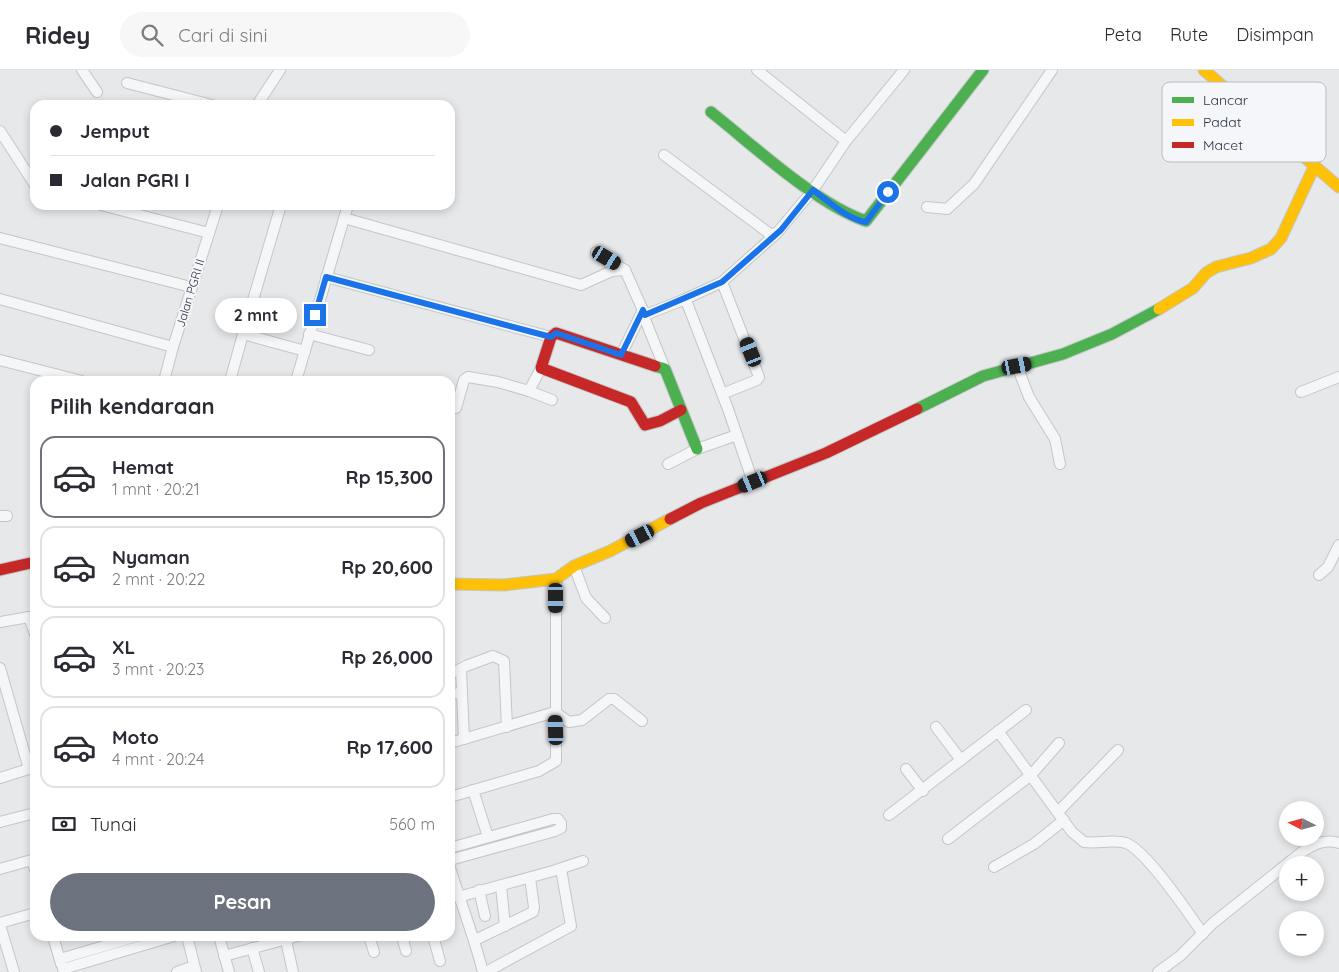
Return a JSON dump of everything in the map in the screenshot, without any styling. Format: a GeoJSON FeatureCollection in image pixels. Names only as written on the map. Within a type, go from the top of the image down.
{"type":"FeatureCollection","features":[{"type":"Feature","properties":{"kind":"street"},"geometry":{"type":"LineString","coordinates":[[82,70],[97,92]]}},
{"type":"Feature","properties":{"kind":"street"},"geometry":{"type":"LineString","coordinates":[[259,100],[280,70]]}},
{"type":"Feature","properties":{"kind":"street"},"geometry":{"type":"LineString","coordinates":[[757,70],[846,141]]}},
{"type":"Feature","properties":{"kind":"street"},"geometry":{"type":"LineString","coordinates":[[621,355],[644,312],[683,300],[722,282],[777,233],[813,190],[846,141],[904,70]]}},
{"type":"Feature","properties":{"kind":"street"},"geometry":{"type":"LineString","coordinates":[[711,112],[813,190],[853,217],[866,222],[982,70]]}},
{"type":"Feature","properties":{"kind":"street"},"geometry":{"type":"LineString","coordinates":[[926,207],[947,209],[974,184],[1052,70]]}},
{"type":"Feature","properties":{"kind":"street"},"geometry":{"type":"LineString","coordinates":[[1204,70],[1218,82]]}},
{"type":"Feature","properties":{"kind":"street"},"geometry":{"type":"LineString","coordinates":[[127,83],[193,100]]}},
{"type":"Feature","properties":{"kind":"street"},"geometry":{"type":"LineString","coordinates":[[0,131],[30,177]]}},
{"type":"Feature","properties":{"kind":"street"},"geometry":{"type":"LineString","coordinates":[[664,155],[770,234],[777,233]]}},
{"type":"Feature","properties":{"kind":"street"},"geometry":{"type":"LineString","coordinates":[[1308,162],[1339,187]]}},
{"type":"Feature","properties":{"kind":"street"},"geometry":{"type":"LineString","coordinates":[[455,584],[504,585],[556,579],[574,566],[610,551],[701,503],[863,436],[983,376],[1063,354],[1112,334],[1176,300],[1193,288],[1206,273],[1216,267],[1266,252],[1281,238],[1314,167]]}},
{"type":"Feature","properties":{"kind":"street"},"geometry":{"type":"LineString","coordinates":[[120,210],[209,233]]}},
{"type":"Feature","properties":{"kind":"street","name":"Jalan PGRI II"},"geometry":{"type":"LineString","coordinates":[[165,376],[216,210]]}},
{"type":"Feature","properties":{"kind":"street"},"geometry":{"type":"LineString","coordinates":[[231,376],[280,210]]}},
{"type":"Feature","properties":{"kind":"street"},"geometry":{"type":"LineString","coordinates":[[298,376],[346,210]]}},
{"type":"Feature","properties":{"kind":"street"},"geometry":{"type":"LineString","coordinates":[[344,218],[581,285],[612,271],[625,270]]}},
{"type":"Feature","properties":{"kind":"street"},"geometry":{"type":"LineString","coordinates":[[0,238],[192,287]]}},
{"type":"Feature","properties":{"kind":"street"},"geometry":{"type":"LineString","coordinates":[[596,252],[625,270],[644,312],[680,410],[697,449]]}},
{"type":"Feature","properties":{"kind":"street"},"geometry":{"type":"LineString","coordinates":[[326,277],[551,337]]}},
{"type":"Feature","properties":{"kind":"street"},"geometry":{"type":"LineString","coordinates":[[722,282],[759,377],[757,380],[722,394]]}},
{"type":"Feature","properties":{"kind":"street"},"geometry":{"type":"LineString","coordinates":[[0,299],[173,347]]}},
{"type":"Feature","properties":{"kind":"street"},"geometry":{"type":"LineString","coordinates":[[683,300],[687,303],[738,435],[753,482]]}},
{"type":"Feature","properties":{"kind":"street"},"geometry":{"type":"LineString","coordinates":[[529,391],[541,368],[551,337],[556,333],[665,369]]}},
{"type":"Feature","properties":{"kind":"street"},"geometry":{"type":"LineString","coordinates":[[243,334],[305,351]]}},
{"type":"Feature","properties":{"kind":"street"},"geometry":{"type":"LineString","coordinates":[[310,334],[369,350]]}},
{"type":"Feature","properties":{"kind":"street"},"geometry":{"type":"LineString","coordinates":[[0,360],[62,376]]}},
{"type":"Feature","properties":{"kind":"street"},"geometry":{"type":"LineString","coordinates":[[1017,366],[1028,397],[1055,439],[1060,464]]}},
{"type":"Feature","properties":{"kind":"street"},"geometry":{"type":"LineString","coordinates":[[541,368],[547,372],[631,402],[637,408],[641,422],[645,425],[660,421],[680,410]]}},
{"type":"Feature","properties":{"kind":"street"},"geometry":{"type":"LineString","coordinates":[[1301,392],[1339,377]]}},
{"type":"Feature","properties":{"kind":"street"},"geometry":{"type":"LineString","coordinates":[[456,408],[464,380],[468,378],[498,382],[552,400]]}},
{"type":"Feature","properties":{"kind":"street"},"geometry":{"type":"LineString","coordinates":[[668,464],[697,449],[738,435]]}},
{"type":"Feature","properties":{"kind":"street"},"geometry":{"type":"LineString","coordinates":[[1319,575],[1328,567],[1339,546]]}},
{"type":"Feature","properties":{"kind":"street"},"geometry":{"type":"LineString","coordinates":[[0,570],[30,563]]}},
{"type":"Feature","properties":{"kind":"street"},"geometry":{"type":"LineString","coordinates":[[574,566],[586,598],[605,618]]}},
{"type":"Feature","properties":{"kind":"street"},"geometry":{"type":"LineString","coordinates":[[455,795],[540,771],[556,761],[556,579]]}},
{"type":"Feature","properties":{"kind":"street"},"geometry":{"type":"LineString","coordinates":[[0,622],[29,617],[30,620]]}},
{"type":"Feature","properties":{"kind":"street"},"geometry":{"type":"LineString","coordinates":[[455,672],[493,656],[504,661],[507,727]]}},
{"type":"Feature","properties":{"kind":"street"},"geometry":{"type":"LineString","coordinates":[[0,668],[30,762]]}},
{"type":"Feature","properties":{"kind":"street"},"geometry":{"type":"LineString","coordinates":[[461,669],[464,739]]}},
{"type":"Feature","properties":{"kind":"street"},"geometry":{"type":"LineString","coordinates":[[455,694],[462,692]]}},
{"type":"Feature","properties":{"kind":"street"},"geometry":{"type":"LineString","coordinates":[[555,712],[569,722],[582,720],[610,699],[614,699],[642,721]]}},
{"type":"Feature","properties":{"kind":"street"},"geometry":{"type":"LineString","coordinates":[[889,815],[1026,710]]}},
{"type":"Feature","properties":{"kind":"street"},"geometry":{"type":"LineString","coordinates":[[455,742],[555,712]]}},
{"type":"Feature","properties":{"kind":"street"},"geometry":{"type":"LineString","coordinates":[[936,727],[961,760]]}},
{"type":"Feature","properties":{"kind":"street"},"geometry":{"type":"LineString","coordinates":[[998,730],[1072,832],[1084,842],[1116,841],[1128,844],[1166,882],[1204,934]]}},
{"type":"Feature","properties":{"kind":"street"},"geometry":{"type":"LineString","coordinates":[[948,839],[1031,775],[1059,743]]}},
{"type":"Feature","properties":{"kind":"street"},"geometry":{"type":"LineString","coordinates":[[994,867],[1034,844],[1118,750]]}},
{"type":"Feature","properties":{"kind":"street"},"geometry":{"type":"LineString","coordinates":[[0,778],[30,769]]}},
{"type":"Feature","properties":{"kind":"street"},"geometry":{"type":"LineString","coordinates":[[906,769],[922,791]]}},
{"type":"Feature","properties":{"kind":"street"},"geometry":{"type":"LineString","coordinates":[[473,790],[488,836]]}},
{"type":"Feature","properties":{"kind":"street"},"geometry":{"type":"LineString","coordinates":[[0,822],[30,814]]}},
{"type":"Feature","properties":{"kind":"street"},"geometry":{"type":"LineString","coordinates":[[455,846],[553,819],[558,819],[561,823],[561,828],[555,831],[455,859]]}},
{"type":"Feature","properties":{"kind":"street"},"geometry":{"type":"LineString","coordinates":[[1158,972],[1180,956],[1214,923],[1302,852],[1316,844],[1330,840],[1339,843]]}},
{"type":"Feature","properties":{"kind":"street"},"geometry":{"type":"LineString","coordinates":[[561,869],[571,926],[485,972],[475,940],[455,895],[501,886],[583,861]]}},
{"type":"Feature","properties":{"kind":"street"},"geometry":{"type":"LineString","coordinates":[[0,869],[30,864]]}},
{"type":"Feature","properties":{"kind":"street"},"geometry":{"type":"LineString","coordinates":[[475,940],[534,910],[530,878]]}},
{"type":"Feature","properties":{"kind":"street"},"geometry":{"type":"LineString","coordinates":[[501,886],[505,926]]}},
{"type":"Feature","properties":{"kind":"street"},"geometry":{"type":"LineString","coordinates":[[480,890],[485,916]]}},
{"type":"Feature","properties":{"kind":"street"},"geometry":{"type":"LineString","coordinates":[[14,972],[0,924],[30,915]]}},
{"type":"Feature","properties":{"kind":"street"},"geometry":{"type":"LineString","coordinates":[[55,941],[63,971],[158,941]]}},
{"type":"Feature","properties":{"kind":"street"},"geometry":{"type":"LineString","coordinates":[[60,959],[121,941]]}},
{"type":"Feature","properties":{"kind":"street"},"geometry":{"type":"LineString","coordinates":[[177,972],[195,969],[187,941]]}},
{"type":"Feature","properties":{"kind":"street"},"geometry":{"type":"LineString","coordinates":[[220,941],[229,972]]}},
{"type":"Feature","properties":{"kind":"street"},"geometry":{"type":"LineString","coordinates":[[224,956],[275,941]]}},
{"type":"Feature","properties":{"kind":"street"},"geometry":{"type":"LineString","coordinates":[[286,941],[293,972]]}},
{"type":"Feature","properties":{"kind":"street"},"geometry":{"type":"LineString","coordinates":[[371,941],[374,952]]}},
{"type":"Feature","properties":{"kind":"street"},"geometry":{"type":"LineString","coordinates":[[403,941],[406,951]]}},
{"type":"Feature","properties":{"kind":"street"},"geometry":{"type":"LineString","coordinates":[[434,941],[440,961]]}},
{"type":"Feature","properties":{"kind":"street"},"geometry":{"type":"LineString","coordinates":[[252,948],[259,972]]}},
{"type":"Feature","properties":{"kind":"traffic: fast"},"geometry":{"type":"LineString","coordinates":[[711,112],[806,188],[827,202],[866,221],[983,70]]}},
{"type":"Feature","properties":{"kind":"traffic: fast"},"geometry":{"type":"LineString","coordinates":[[917,409],[983,376],[1063,354],[1112,334],[1159,309]]}},
{"type":"Feature","properties":{"kind":"traffic: fast"},"geometry":{"type":"LineString","coordinates":[[655,366],[665,369],[697,449]]}},
{"type":"Feature","properties":{"kind":"traffic: slow"},"geometry":{"type":"LineString","coordinates":[[1204,70],[1218,82]]}},
{"type":"Feature","properties":{"kind":"traffic: slow"},"geometry":{"type":"LineString","coordinates":[[1310,162],[1339,187]]}},
{"type":"Feature","properties":{"kind":"traffic: slow"},"geometry":{"type":"LineString","coordinates":[[1159,309],[1193,288],[1206,273],[1216,267],[1251,258],[1271,249],[1281,238],[1314,167]]}},
{"type":"Feature","properties":{"kind":"traffic: slow"},"geometry":{"type":"LineString","coordinates":[[455,584],[504,585],[556,579],[574,566],[610,551],[670,519]]}},
{"type":"Feature","properties":{"kind":"traffic: jam"},"geometry":{"type":"LineString","coordinates":[[655,366],[556,333],[551,337],[541,368],[631,402],[645,425],[660,421],[681,410]]}},
{"type":"Feature","properties":{"kind":"traffic: jam"},"geometry":{"type":"LineString","coordinates":[[670,519],[701,503],[826,453],[917,409]]}},
{"type":"Feature","properties":{"kind":"traffic: jam"},"geometry":{"type":"LineString","coordinates":[[0,570],[30,563]]}},
{"type":"Feature","properties":{"kind":"route"},"geometry":{"type":"LineString","coordinates":[[315,315],[326,277],[551,337],[556,333],[621,355],[643,310],[645,315],[722,282],[781,230],[813,190],[846,213],[860,221],[866,222],[888,192]]}}]}
